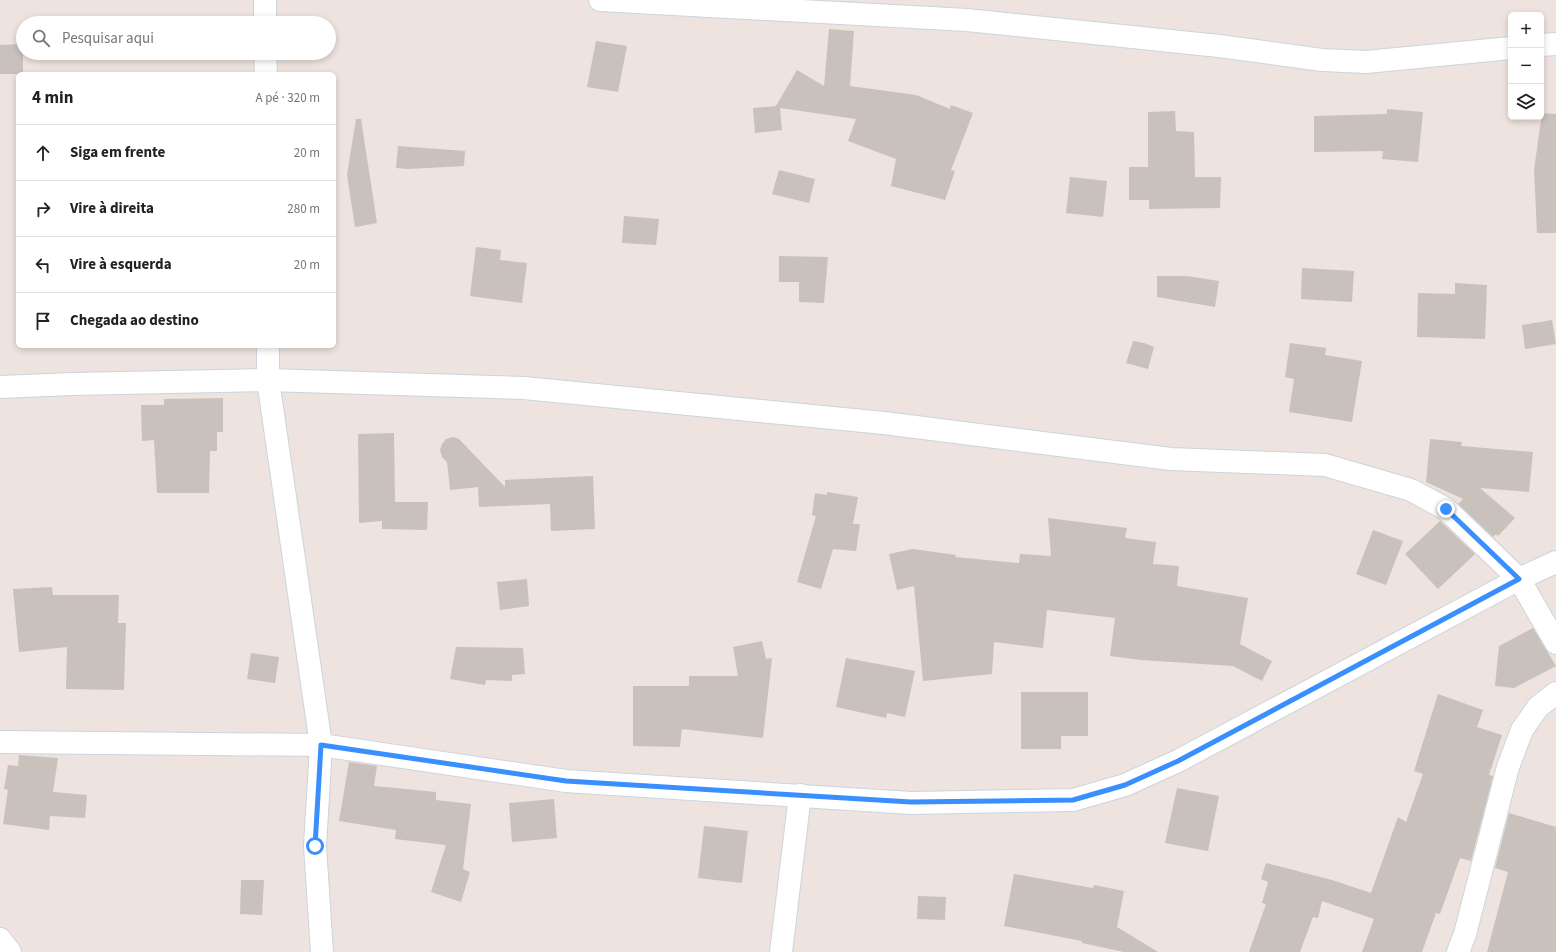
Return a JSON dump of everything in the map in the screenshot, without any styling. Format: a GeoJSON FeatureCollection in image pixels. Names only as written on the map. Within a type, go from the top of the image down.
{"type":"FeatureCollection","features":[{"type":"Feature","properties":{"kind":"street"},"geometry":{"type":"LineString","coordinates":[[265,0],[265,16]]}},
{"type":"Feature","properties":{"kind":"street"},"geometry":{"type":"LineString","coordinates":[[600,0],[967,20],[1219,46],[1322,60],[1366,62],[1508,48]]}},
{"type":"Feature","properties":{"kind":"street"},"geometry":{"type":"LineString","coordinates":[[1544,45],[1556,44]]}},
{"type":"Feature","properties":{"kind":"street"},"geometry":{"type":"LineString","coordinates":[[265,60],[266,72]]}},
{"type":"Feature","properties":{"kind":"street"},"geometry":{"type":"LineString","coordinates":[[268,348],[268,380],[321,745],[315,846],[322,952]]}},
{"type":"Feature","properties":{"kind":"street"},"geometry":{"type":"LineString","coordinates":[[0,387],[268,380],[524,388],[884,423],[1171,459],[1325,465],[1411,490],[1446,509],[1519,579],[1556,643]]}},
{"type":"Feature","properties":{"kind":"street"},"geometry":{"type":"LineString","coordinates":[[0,742],[321,745],[566,781],[911,802],[1073,800],[1125,785],[1178,761],[1519,579],[1556,562]]}},
{"type":"Feature","properties":{"kind":"street"},"geometry":{"type":"LineString","coordinates":[[1458,952],[1465,934],[1508,766],[1522,730],[1538,707],[1556,693]]}},
{"type":"Feature","properties":{"kind":"street"},"geometry":{"type":"LineString","coordinates":[[781,952],[800,795]]}},
{"type":"Feature","properties":{"kind":"street"},"geometry":{"type":"LineString","coordinates":[[0,938],[10,952]]}},
{"type":"Feature","properties":{"kind":"building"},"geometry":{"type":"Polygon","coordinates":[[[829,29],[854,31],[850,86],[916,95],[950,109],[951,105],[973,113],[951,170],[955,171],[945,200],[891,186],[896,159],[848,141],[856,119],[780,108],[782,130],[755,133],[753,108],[776,106],[797,70],[824,86],[829,29]]]}},
{"type":"Feature","properties":{"kind":"building"},"geometry":{"type":"Polygon","coordinates":[[[596,41],[627,46],[618,92],[587,87],[596,41]]]}},
{"type":"Feature","properties":{"kind":"building"},"geometry":{"type":"Polygon","coordinates":[[[16,44],[16,60],[23,60],[23,72],[16,72],[16,74],[0,74],[0,45],[16,44]]]}},
{"type":"Feature","properties":{"kind":"building"},"geometry":{"type":"Polygon","coordinates":[[[1387,109],[1423,112],[1418,162],[1382,159],[1383,151],[1314,152],[1314,116],[1387,114],[1387,109]]]}},
{"type":"Feature","properties":{"kind":"building"},"geometry":{"type":"Polygon","coordinates":[[[1175,111],[1176,131],[1194,132],[1195,177],[1221,177],[1220,208],[1149,209],[1149,200],[1129,200],[1129,167],[1148,167],[1148,112],[1175,111]]]}},
{"type":"Feature","properties":{"kind":"building"},"geometry":{"type":"Polygon","coordinates":[[[1544,113],[1556,114],[1556,233],[1537,233],[1534,170],[1541,120],[1544,120],[1544,113]]]}},
{"type":"Feature","properties":{"kind":"building"},"geometry":{"type":"Polygon","coordinates":[[[356,119],[361,119],[377,223],[355,227],[347,175],[356,119]]]}},
{"type":"Feature","properties":{"kind":"building"},"geometry":{"type":"Polygon","coordinates":[[[398,146],[465,151],[464,166],[408,169],[396,168],[398,146]]]}},
{"type":"Feature","properties":{"kind":"building"},"geometry":{"type":"Polygon","coordinates":[[[779,170],[815,179],[809,203],[772,194],[779,170]]]}},
{"type":"Feature","properties":{"kind":"building"},"geometry":{"type":"Polygon","coordinates":[[[1070,177],[1107,181],[1103,217],[1066,213],[1070,177]]]}},
{"type":"Feature","properties":{"kind":"building"},"geometry":{"type":"Polygon","coordinates":[[[624,216],[659,219],[656,245],[622,243],[624,216]]]}},
{"type":"Feature","properties":{"kind":"building"},"geometry":{"type":"Polygon","coordinates":[[[476,247],[501,250],[500,260],[527,263],[522,303],[470,296],[476,247]]]}},
{"type":"Feature","properties":{"kind":"building"},"geometry":{"type":"Polygon","coordinates":[[[779,256],[828,257],[824,303],[799,302],[799,282],[779,282],[779,256]]]}},
{"type":"Feature","properties":{"kind":"building"},"geometry":{"type":"Polygon","coordinates":[[[1302,268],[1354,271],[1352,302],[1301,299],[1302,268]]]}},
{"type":"Feature","properties":{"kind":"building"},"geometry":{"type":"Polygon","coordinates":[[[1157,276],[1187,276],[1219,281],[1215,307],[1157,297],[1157,276]]]}},
{"type":"Feature","properties":{"kind":"building"},"geometry":{"type":"Polygon","coordinates":[[[1455,283],[1487,285],[1485,339],[1417,337],[1418,293],[1455,294],[1455,283]]]}},
{"type":"Feature","properties":{"kind":"building"},"geometry":{"type":"Polygon","coordinates":[[[1552,320],[1556,344],[1525,349],[1522,325],[1552,320]]]}},
{"type":"Feature","properties":{"kind":"building"},"geometry":{"type":"Polygon","coordinates":[[[1133,341],[1154,347],[1148,369],[1126,363],[1133,341]]]}},
{"type":"Feature","properties":{"kind":"building"},"geometry":{"type":"Polygon","coordinates":[[[1290,343],[1326,348],[1325,355],[1362,361],[1352,422],[1289,412],[1294,379],[1285,377],[1290,343]]]}},
{"type":"Feature","properties":{"kind":"building"},"geometry":{"type":"Polygon","coordinates":[[[223,398],[223,432],[217,432],[217,451],[210,451],[209,493],[157,493],[154,440],[142,441],[141,405],[164,405],[164,399],[223,398]]]}},
{"type":"Feature","properties":{"kind":"building"},"geometry":{"type":"Polygon","coordinates":[[[394,433],[395,502],[428,502],[427,530],[382,529],[382,521],[359,523],[358,434],[394,433]]]}},
{"type":"Feature","properties":{"kind":"building"},"geometry":{"type":"Polygon","coordinates":[[[453,437],[459,439],[505,487],[505,480],[593,476],[595,529],[551,531],[550,504],[479,507],[478,487],[450,490],[447,462],[442,457],[440,450],[446,439],[453,437]]]}},
{"type":"Feature","properties":{"kind":"building"},"geometry":{"type":"Polygon","coordinates":[[[1430,439],[1462,442],[1461,446],[1533,452],[1529,492],[1480,488],[1515,518],[1498,536],[1496,534],[1493,537],[1458,504],[1463,499],[1426,482],[1430,439]]]}},
{"type":"Feature","properties":{"kind":"building"},"geometry":{"type":"Polygon","coordinates":[[[827,492],[858,497],[853,524],[860,524],[856,551],[833,549],[821,589],[797,582],[816,516],[812,515],[815,493],[827,495],[827,492]]]}},
{"type":"Feature","properties":{"kind":"building"},"geometry":{"type":"Polygon","coordinates":[[[1048,518],[1127,528],[1125,538],[1156,542],[1153,564],[1179,566],[1177,586],[1248,598],[1240,644],[1272,661],[1262,681],[1233,666],[1141,660],[1110,656],[1115,618],[1047,610],[1043,648],[994,642],[992,674],[923,681],[914,586],[897,590],[889,554],[913,549],[956,555],[955,557],[1019,563],[1020,554],[1051,556],[1048,518]]]}},
{"type":"Feature","properties":{"kind":"building"},"geometry":{"type":"Polygon","coordinates":[[[1440,521],[1475,554],[1438,589],[1405,554],[1440,521]]]}},
{"type":"Feature","properties":{"kind":"building"},"geometry":{"type":"Polygon","coordinates":[[[1373,530],[1403,541],[1386,585],[1356,574],[1373,530]]]}},
{"type":"Feature","properties":{"kind":"building"},"geometry":{"type":"Polygon","coordinates":[[[527,579],[529,606],[500,610],[497,582],[527,579]]]}},
{"type":"Feature","properties":{"kind":"building"},"geometry":{"type":"Polygon","coordinates":[[[52,587],[53,595],[119,595],[118,623],[126,623],[124,690],[66,689],[67,647],[19,652],[13,589],[52,587]]]}},
{"type":"Feature","properties":{"kind":"building"},"geometry":{"type":"Polygon","coordinates":[[[1533,628],[1556,666],[1514,688],[1495,686],[1499,646],[1533,628]]]}},
{"type":"Feature","properties":{"kind":"building"},"geometry":{"type":"Polygon","coordinates":[[[762,641],[766,659],[772,658],[763,738],[682,729],[680,747],[633,746],[633,686],[689,686],[689,676],[738,676],[733,647],[762,641]]]}},
{"type":"Feature","properties":{"kind":"building"},"geometry":{"type":"Polygon","coordinates":[[[456,647],[523,648],[525,674],[512,675],[512,681],[486,680],[485,685],[450,679],[456,647]]]}},
{"type":"Feature","properties":{"kind":"building"},"geometry":{"type":"Polygon","coordinates":[[[251,653],[279,657],[275,683],[247,679],[251,653]]]}},
{"type":"Feature","properties":{"kind":"building"},"geometry":{"type":"Polygon","coordinates":[[[846,658],[915,671],[905,717],[887,713],[886,718],[836,707],[846,658]]]}},
{"type":"Feature","properties":{"kind":"building"},"geometry":{"type":"Polygon","coordinates":[[[1021,692],[1088,692],[1088,736],[1061,736],[1061,749],[1021,749],[1021,692]]]}},
{"type":"Feature","properties":{"kind":"building"},"geometry":{"type":"Polygon","coordinates":[[[1438,694],[1483,710],[1477,727],[1502,735],[1489,775],[1493,776],[1471,861],[1460,858],[1440,914],[1436,913],[1422,952],[1362,952],[1374,919],[1322,901],[1318,918],[1313,917],[1300,952],[1249,952],[1266,904],[1262,903],[1268,882],[1261,879],[1266,863],[1332,880],[1371,893],[1398,817],[1406,822],[1423,774],[1414,771],[1438,694]]]}},
{"type":"Feature","properties":{"kind":"building"},"geometry":{"type":"Polygon","coordinates":[[[19,755],[58,758],[53,792],[87,795],[85,818],[50,816],[49,830],[3,824],[8,790],[4,789],[8,765],[18,766],[19,755]]]}},
{"type":"Feature","properties":{"kind":"building"},"geometry":{"type":"Polygon","coordinates":[[[349,762],[377,766],[374,786],[436,792],[436,800],[471,804],[463,869],[470,872],[461,902],[431,892],[446,845],[395,839],[396,830],[339,821],[349,762]]]}},
{"type":"Feature","properties":{"kind":"building"},"geometry":{"type":"Polygon","coordinates":[[[1177,788],[1219,796],[1208,851],[1165,843],[1177,788]]]}},
{"type":"Feature","properties":{"kind":"building"},"geometry":{"type":"Polygon","coordinates":[[[554,799],[557,838],[512,842],[509,803],[554,799]]]}},
{"type":"Feature","properties":{"kind":"building"},"geometry":{"type":"Polygon","coordinates":[[[1509,813],[1556,827],[1556,952],[1487,952],[1508,872],[1495,868],[1509,813]]]}},
{"type":"Feature","properties":{"kind":"building"},"geometry":{"type":"Polygon","coordinates":[[[704,826],[748,831],[742,883],[698,878],[704,826]]]}},
{"type":"Feature","properties":{"kind":"building"},"geometry":{"type":"Polygon","coordinates":[[[1014,874],[1093,888],[1094,885],[1124,891],[1117,927],[1158,952],[1124,952],[1082,943],[1082,941],[1004,926],[1014,874]]]}},
{"type":"Feature","properties":{"kind":"building"},"geometry":{"type":"Polygon","coordinates":[[[241,880],[264,880],[262,915],[240,914],[241,880]]]}},
{"type":"Feature","properties":{"kind":"building"},"geometry":{"type":"Polygon","coordinates":[[[918,896],[946,897],[945,920],[917,919],[918,896]]]}},
{"type":"Feature","properties":{"kind":"route"},"geometry":{"type":"LineString","coordinates":[[315,846],[321,745],[566,781],[911,802],[1073,800],[1125,785],[1178,761],[1519,579],[1446,509]]}}]}
